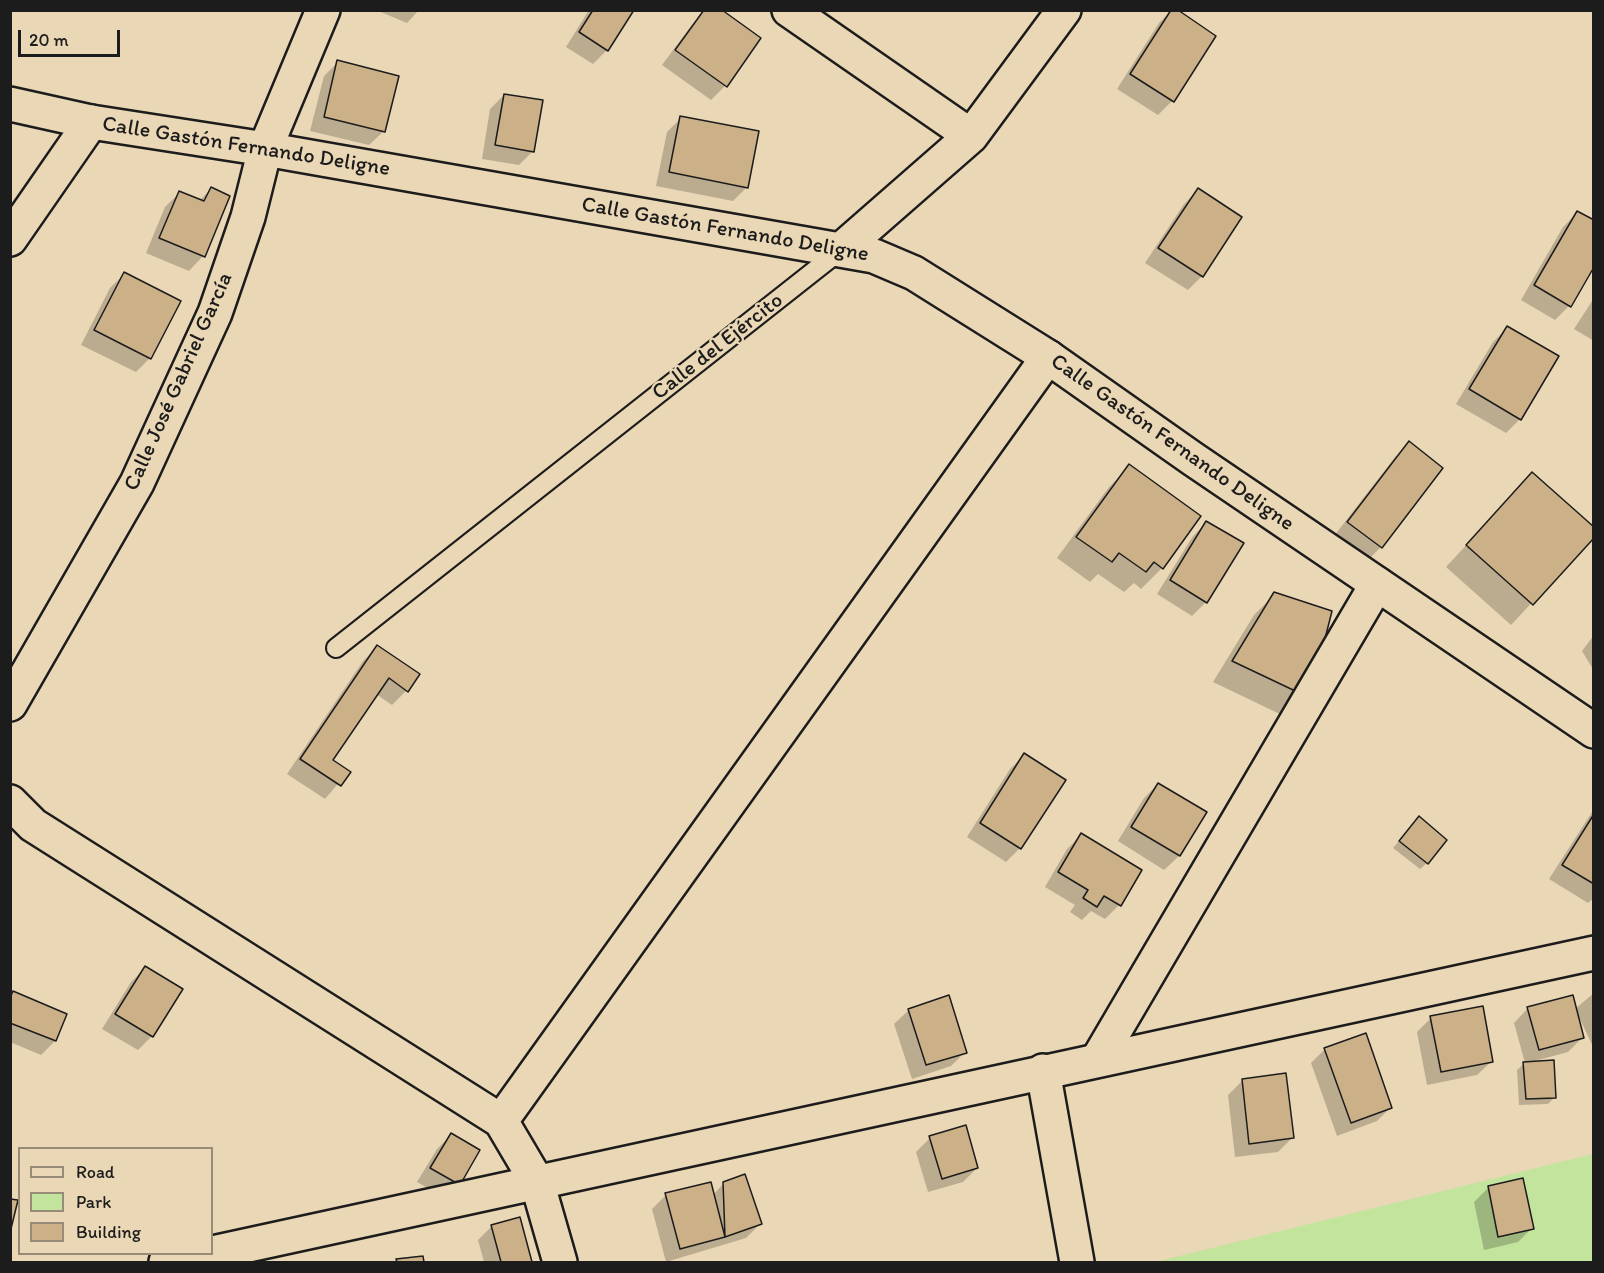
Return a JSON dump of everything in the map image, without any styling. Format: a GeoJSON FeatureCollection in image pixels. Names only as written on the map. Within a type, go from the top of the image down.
{"type":"FeatureCollection","features":[{"type":"Feature","properties":{"kind":"street","name":"Calle José Gabriel García"},"geometry":{"type":"LineString","coordinates":[[10,704],[137,483],[215,313],[248,217],[265,148],[322,10]]}},
{"type":"Feature","properties":{"kind":"street"},"geometry":{"type":"LineString","coordinates":[[789,10],[971,136]]}},
{"type":"Feature","properties":{"kind":"street","name":"Calle del Ejército"},"geometry":{"type":"LineString","coordinates":[[843,248],[971,136],[1064,10]]}},
{"type":"Feature","properties":{"kind":"street","name":"Calle Gastón Fernando Deligne"},"geometry":{"type":"LineString","coordinates":[[10,104],[91,122],[265,148],[843,248],[874,256],[914,273],[1048,357],[1593,731]]}},
{"type":"Feature","properties":{"kind":"street"},"geometry":{"type":"LineString","coordinates":[[10,239],[91,122]]}},
{"type":"Feature","properties":{"kind":"street"},"geometry":{"type":"LineString","coordinates":[[501,1121],[1048,357]]}},
{"type":"Feature","properties":{"kind":"street"},"geometry":{"type":"LineString","coordinates":[[1098,1059],[1377,584]]}},
{"type":"Feature","properties":{"kind":"street"},"geometry":{"type":"LineString","coordinates":[[10,802],[33,825],[501,1121],[537,1182],[560,1263]]}},
{"type":"Feature","properties":{"kind":"street"},"geometry":{"type":"LineString","coordinates":[[213,1252],[1593,953]]}},
{"type":"Feature","properties":{"kind":"street"},"geometry":{"type":"LineString","coordinates":[[1044,1071],[1077,1263]]}},
{"type":"Feature","properties":{"kind":"street"},"geometry":{"type":"LineString","coordinates":[[166,1263],[201,1255]]}},
{"type":"Feature","properties":{"kind":"lane","name":"Calle del Ejército"},"geometry":{"type":"LineString","coordinates":[[336,648],[843,248]]}},
{"type":"Feature","properties":{"kind":"green space"},"geometry":{"type":"Polygon","coordinates":[[[1593,1154],[1593,1262],[1155,1262],[1593,1154]]]}},
{"type":"Feature","properties":{"kind":"building"},"geometry":{"type":"Polygon","coordinates":[[[593,10],[634,10],[608,51],[579,32],[593,10]]]}},
{"type":"Feature","properties":{"kind":"building"},"geometry":{"type":"Polygon","coordinates":[[[704,10],[722,10],[761,38],[727,87],[675,50],[704,10]]]}},
{"type":"Feature","properties":{"kind":"building"},"geometry":{"type":"Polygon","coordinates":[[[1171,10],[1178,10],[1216,36],[1174,102],[1130,74],[1171,10]]]}},
{"type":"Feature","properties":{"kind":"building"},"geometry":{"type":"Polygon","coordinates":[[[337,60],[399,76],[385,132],[324,117],[337,60]]]}},
{"type":"Feature","properties":{"kind":"building"},"geometry":{"type":"Polygon","coordinates":[[[504,94],[543,100],[534,152],[495,145],[504,94]]]}},
{"type":"Feature","properties":{"kind":"building"},"geometry":{"type":"Polygon","coordinates":[[[680,116],[759,131],[748,188],[669,172],[680,116]]]}},
{"type":"Feature","properties":{"kind":"building"},"geometry":{"type":"Polygon","coordinates":[[[211,187],[230,196],[205,257],[159,238],[179,191],[204,201],[211,187]]]}},
{"type":"Feature","properties":{"kind":"building"},"geometry":{"type":"Polygon","coordinates":[[[1198,188],[1242,217],[1203,277],[1158,248],[1198,188]]]}},
{"type":"Feature","properties":{"kind":"building"},"geometry":{"type":"Polygon","coordinates":[[[1577,211],[1594,220],[1594,267],[1571,307],[1534,285],[1577,211]]]}},
{"type":"Feature","properties":{"kind":"building"},"geometry":{"type":"Polygon","coordinates":[[[124,272],[181,301],[151,359],[94,330],[124,272]]]}},
{"type":"Feature","properties":{"kind":"building"},"geometry":{"type":"Polygon","coordinates":[[[1507,326],[1559,356],[1521,420],[1469,389],[1507,326]]]}},
{"type":"Feature","properties":{"kind":"building"},"geometry":{"type":"Polygon","coordinates":[[[1409,441],[1443,468],[1382,548],[1347,522],[1409,441]]]}},
{"type":"Feature","properties":{"kind":"building"},"geometry":{"type":"Polygon","coordinates":[[[1129,464],[1201,516],[1163,569],[1154,562],[1146,572],[1119,553],[1112,562],[1076,537],[1129,464]]]}},
{"type":"Feature","properties":{"kind":"building"},"geometry":{"type":"Polygon","coordinates":[[[1532,472],[1594,527],[1594,538],[1533,605],[1466,545],[1532,472]]]}},
{"type":"Feature","properties":{"kind":"building"},"geometry":{"type":"Polygon","coordinates":[[[1206,521],[1244,543],[1207,603],[1170,580],[1206,521]]]}},
{"type":"Feature","properties":{"kind":"building"},"geometry":{"type":"Polygon","coordinates":[[[1274,592],[1332,611],[1310,698],[1232,661],[1274,592]]]}},
{"type":"Feature","properties":{"kind":"building"},"geometry":{"type":"Polygon","coordinates":[[[377,645],[420,674],[408,692],[389,678],[333,760],[351,772],[341,786],[300,759],[377,645]]]}},
{"type":"Feature","properties":{"kind":"building"},"geometry":{"type":"Polygon","coordinates":[[[1024,753],[1066,780],[1021,849],[980,823],[1024,753]]]}},
{"type":"Feature","properties":{"kind":"building"},"geometry":{"type":"Polygon","coordinates":[[[1158,783],[1207,812],[1180,856],[1131,827],[1158,783]]]}},
{"type":"Feature","properties":{"kind":"building"},"geometry":{"type":"Polygon","coordinates":[[[1594,814],[1594,884],[1562,865],[1594,814]]]}},
{"type":"Feature","properties":{"kind":"building"},"geometry":{"type":"Polygon","coordinates":[[[1419,816],[1447,840],[1428,864],[1399,841],[1419,816]]]}},
{"type":"Feature","properties":{"kind":"building"},"geometry":{"type":"Polygon","coordinates":[[[1081,833],[1142,870],[1121,906],[1104,896],[1097,907],[1083,898],[1088,890],[1058,872],[1081,833]]]}},
{"type":"Feature","properties":{"kind":"building"},"geometry":{"type":"Polygon","coordinates":[[[145,966],[183,989],[153,1037],[115,1014],[145,966]]]}},
{"type":"Feature","properties":{"kind":"building"},"geometry":{"type":"Polygon","coordinates":[[[13,991],[67,1014],[56,1041],[10,1023],[10,998],[13,991]]]}},
{"type":"Feature","properties":{"kind":"building"},"geometry":{"type":"Polygon","coordinates":[[[949,995],[967,1053],[926,1065],[908,1009],[949,995]]]}},
{"type":"Feature","properties":{"kind":"building"},"geometry":{"type":"Polygon","coordinates":[[[1573,995],[1584,1038],[1539,1050],[1527,1007],[1573,995]]]}},
{"type":"Feature","properties":{"kind":"building"},"geometry":{"type":"Polygon","coordinates":[[[1483,1006],[1493,1062],[1441,1072],[1430,1016],[1483,1006]]]}},
{"type":"Feature","properties":{"kind":"building"},"geometry":{"type":"Polygon","coordinates":[[[1366,1033],[1392,1108],[1351,1123],[1324,1048],[1366,1033]]]}},
{"type":"Feature","properties":{"kind":"building"},"geometry":{"type":"Polygon","coordinates":[[[1554,1060],[1556,1098],[1526,1099],[1523,1062],[1554,1060]]]}},
{"type":"Feature","properties":{"kind":"building"},"geometry":{"type":"Polygon","coordinates":[[[1286,1073],[1294,1138],[1249,1144],[1242,1079],[1286,1073]]]}},
{"type":"Feature","properties":{"kind":"building"},"geometry":{"type":"Polygon","coordinates":[[[966,1125],[978,1168],[942,1179],[929,1136],[966,1125]]]}},
{"type":"Feature","properties":{"kind":"building"},"geometry":{"type":"Polygon","coordinates":[[[451,1133],[480,1150],[460,1185],[430,1168],[451,1133]]]}},
{"type":"Feature","properties":{"kind":"building"},"geometry":{"type":"Polygon","coordinates":[[[745,1174],[762,1224],[725,1237],[723,1182],[745,1174]]]}},
{"type":"Feature","properties":{"kind":"building"},"geometry":{"type":"Polygon","coordinates":[[[1523,1178],[1534,1229],[1498,1237],[1488,1186],[1523,1178]]]}},
{"type":"Feature","properties":{"kind":"building"},"geometry":{"type":"Polygon","coordinates":[[[711,1182],[725,1237],[680,1249],[665,1193],[711,1182]]]}},
{"type":"Feature","properties":{"kind":"building"},"geometry":{"type":"Polygon","coordinates":[[[10,1199],[18,1200],[10,1233],[10,1199]]]}},
{"type":"Feature","properties":{"kind":"building"},"geometry":{"type":"Polygon","coordinates":[[[520,1217],[532,1262],[501,1262],[491,1225],[520,1217]]]}},
{"type":"Feature","properties":{"kind":"building"},"geometry":{"type":"Polygon","coordinates":[[[423,1256],[424,1262],[397,1262],[396,1259],[423,1256]]]}}]}
